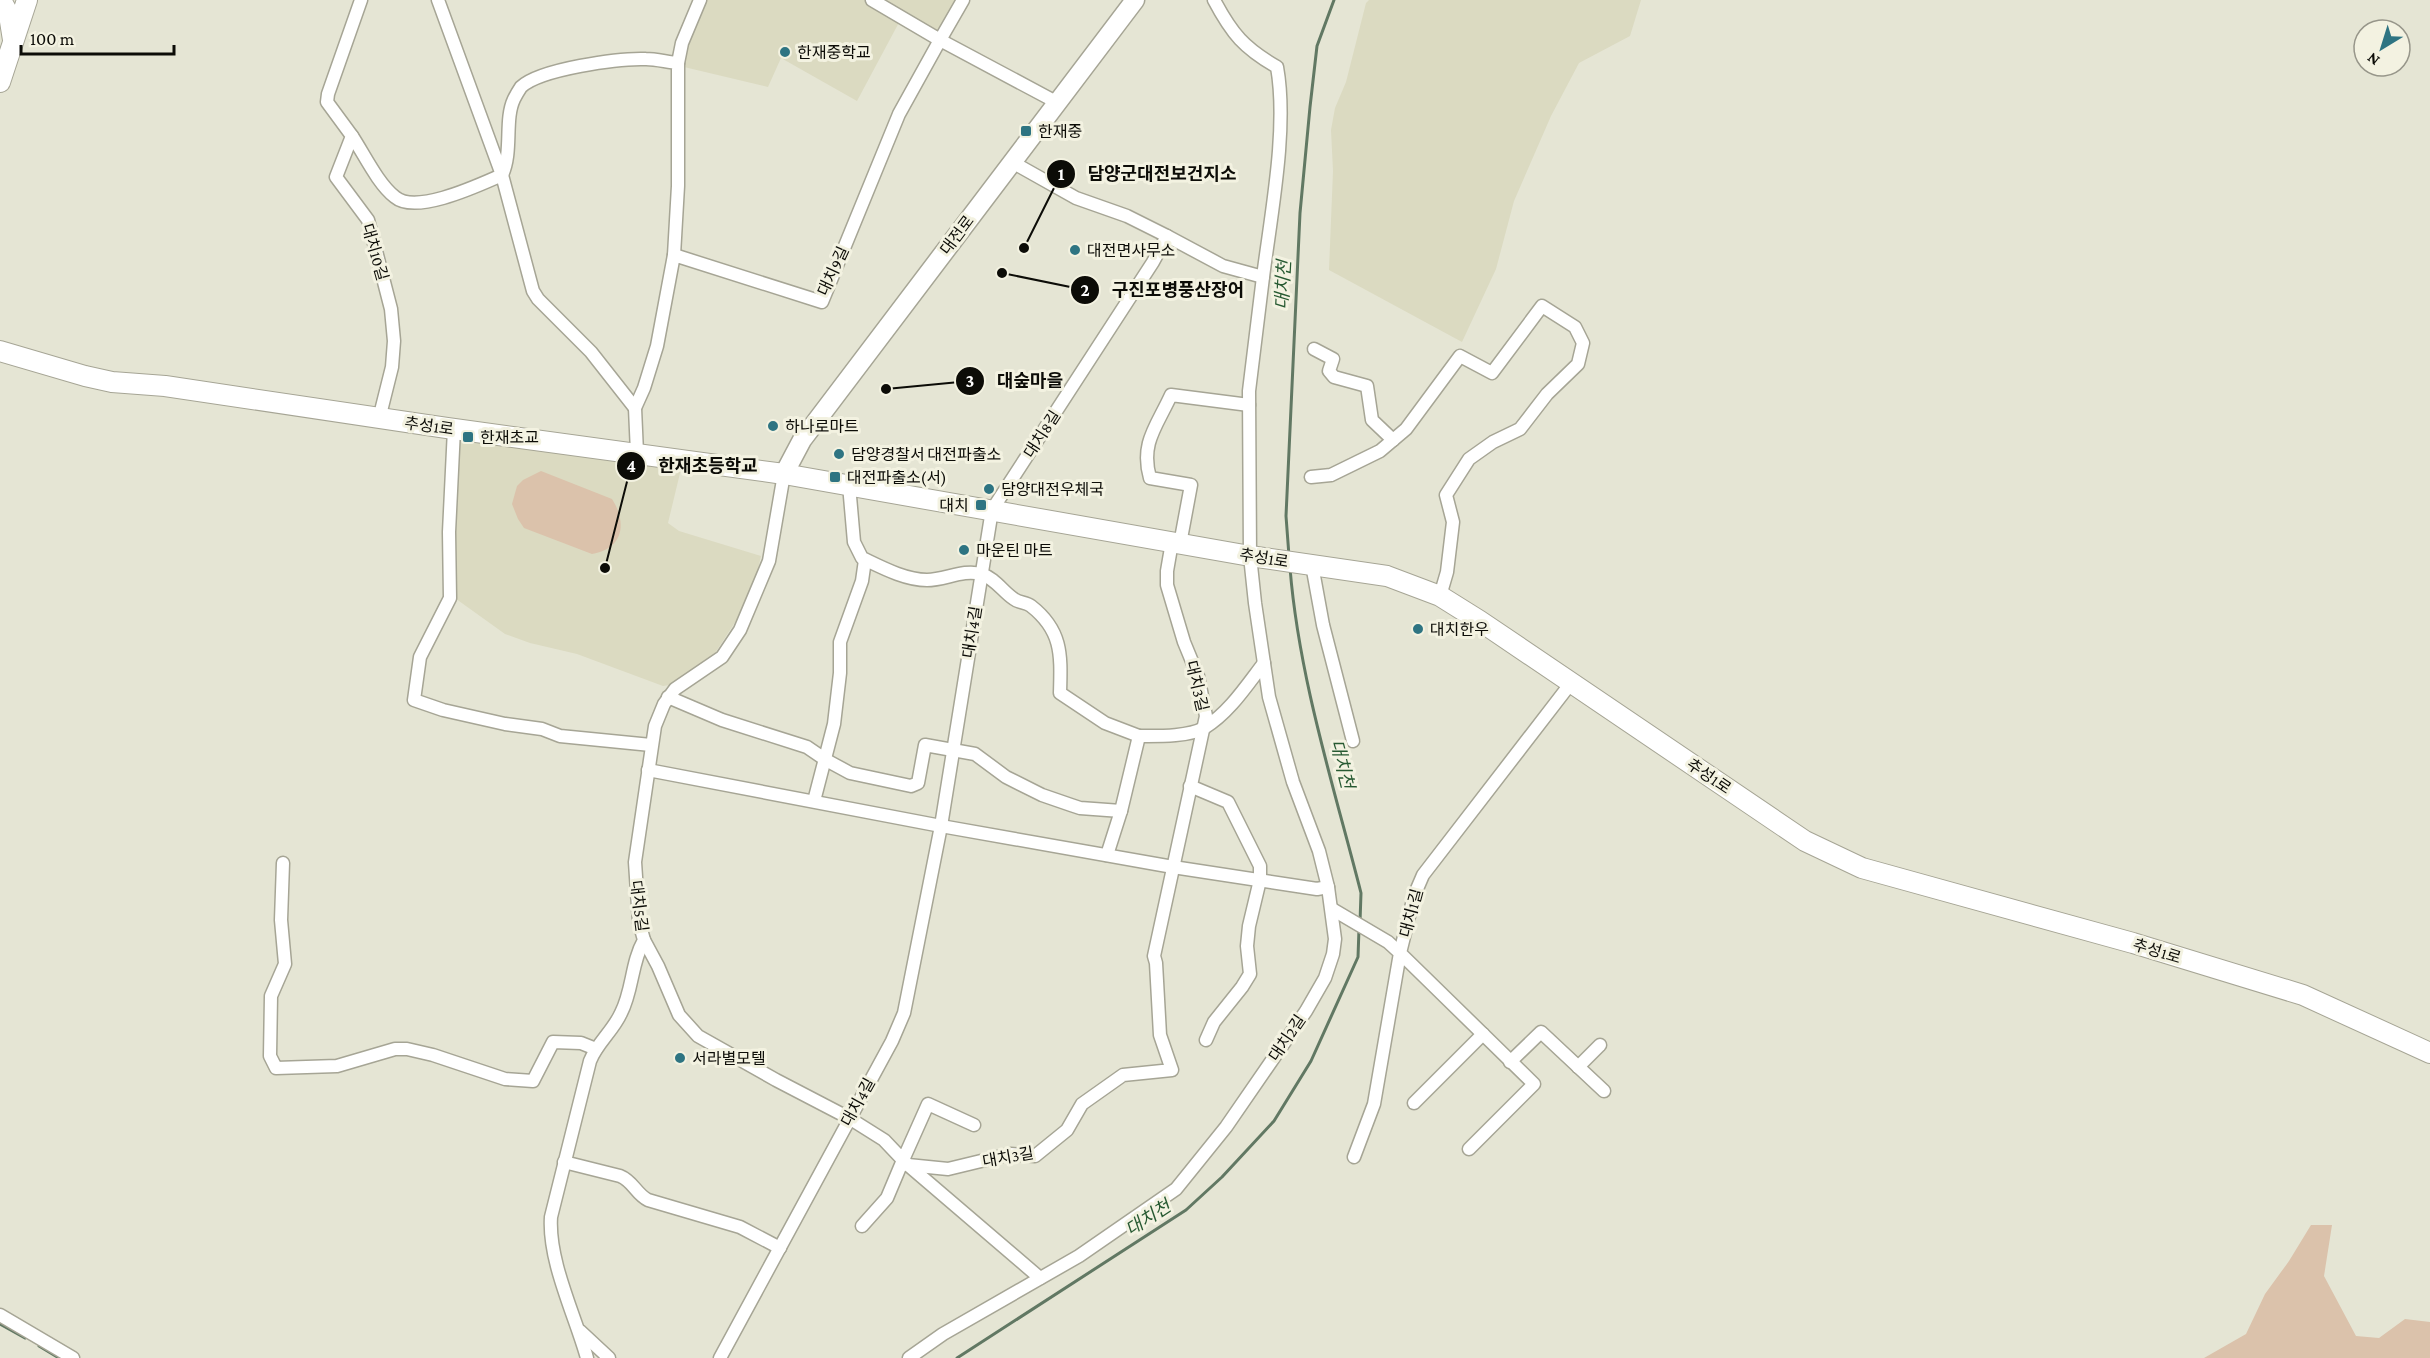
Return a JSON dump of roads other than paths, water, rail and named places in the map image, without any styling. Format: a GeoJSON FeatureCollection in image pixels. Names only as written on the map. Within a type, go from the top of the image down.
{"type":"FeatureCollection","features":[{"type":"Feature","properties":{"kind":"main road"},"geometry":{"type":"LineString","coordinates":[[1,0],[9,15],[13,40]]}},
{"type":"Feature","properties":{"kind":"main road"},"geometry":{"type":"LineString","coordinates":[[0,82],[27,1]]}},
{"type":"Feature","properties":{"kind":"main road","name":"추성1로"},"geometry":{"type":"LineString","coordinates":[[0,351],[112,382],[165,386],[379,419],[784,474],[1250,556],[1387,576],[1440,596],[1805,841],[1862,868],[2133,943],[2303,995],[2430,1053]]}},
{"type":"Feature","properties":{"kind":"street"},"geometry":{"type":"LineString","coordinates":[[361,0],[327,102],[390,192],[403,202],[436,199],[502,175],[507,163],[512,104],[521,88],[529,82],[564,69],[627,60],[647,59],[678,63]]}},
{"type":"Feature","properties":{"kind":"street"},"geometry":{"type":"LineString","coordinates":[[438,0],[502,175],[533,291],[538,299],[591,352],[635,408]]}},
{"type":"Feature","properties":{"kind":"street"},"geometry":{"type":"LineString","coordinates":[[637,453],[635,408],[657,346],[674,255],[678,186],[678,63],[682,44],[700,0]]}},
{"type":"Feature","properties":{"kind":"street"},"geometry":{"type":"LineString","coordinates":[[872,0],[940,40],[1058,103]]}},
{"type":"Feature","properties":{"kind":"street"},"geometry":{"type":"LineString","coordinates":[[940,40],[963,0]]}},
{"type":"Feature","properties":{"kind":"street","name":"대전로"},"geometry":{"type":"LineString","coordinates":[[784,474],[802,440],[1135,0]]}},
{"type":"Feature","properties":{"kind":"street"},"geometry":{"type":"LineString","coordinates":[[1214,0],[1228,26],[1244,44],[1277,67],[1280,83],[1278,156],[1249,405],[1250,556]]}},
{"type":"Feature","properties":{"kind":"street","name":"대치9길"},"geometry":{"type":"LineString","coordinates":[[674,255],[822,302],[900,114],[940,40]]}},
{"type":"Feature","properties":{"kind":"street","name":"대치10길"},"geometry":{"type":"LineString","coordinates":[[352,136],[336,177],[368,220],[391,309],[394,341],[392,367],[379,419]]}},
{"type":"Feature","properties":{"kind":"street"},"geometry":{"type":"LineString","coordinates":[[1012,162],[1076,198],[1127,216],[1223,266],[1263,277]]}},
{"type":"Feature","properties":{"kind":"street","name":"대치8길"},"geometry":{"type":"LineString","coordinates":[[992,510],[1144,276],[1167,236]]}},
{"type":"Feature","properties":{"kind":"street"},"geometry":{"type":"LineString","coordinates":[[1311,477],[1331,475],[1380,451],[1406,429],[1460,356],[1492,373],[1542,306],[1575,327],[1583,343],[1578,364],[1547,394],[1520,429],[1493,442],[1469,459],[1446,495],[1453,522],[1447,572],[1440,596]]}},
{"type":"Feature","properties":{"kind":"street"},"geometry":{"type":"LineString","coordinates":[[1314,349],[1333,359],[1329,371],[1334,377],[1366,386],[1372,420],[1393,440]]}},
{"type":"Feature","properties":{"kind":"street","name":"대치3길"},"geometry":{"type":"LineString","coordinates":[[905,1162],[948,1169],[1010,1154],[1035,1156],[1068,1130],[1082,1104],[1123,1076],[1172,1070],[1160,1035],[1154,956],[1206,716],[1198,676],[1184,642],[1167,585],[1167,571],[1191,485],[1150,478],[1146,455],[1154,426],[1171,395],[1249,405]]}},
{"type":"Feature","properties":{"kind":"street"},"geometry":{"type":"LineString","coordinates":[[454,429],[449,532],[450,598],[420,657],[414,700],[443,711],[542,729],[560,736],[651,745]]}},
{"type":"Feature","properties":{"kind":"street","name":"대치5길"},"geometry":{"type":"LineString","coordinates":[[587,1358],[580,1331],[565,1292],[550,1233],[551,1217],[587,1072],[596,1049],[621,1014],[638,950],[644,940],[639,922],[635,862],[651,745],[659,713],[668,697],[685,680],[722,657],[740,630],[769,561],[784,474]]}},
{"type":"Feature","properties":{"kind":"street"},"geometry":{"type":"LineString","coordinates":[[849,485],[854,542],[857,551],[865,560],[897,573],[927,580],[967,572],[991,578],[1016,601],[1029,604],[1047,623],[1057,640],[1061,656],[1060,693],[1105,723],[1139,736],[1162,736],[1203,729],[1231,705],[1264,663]]}},
{"type":"Feature","properties":{"kind":"street","name":"대치4길"},"geometry":{"type":"LineString","coordinates":[[720,1358],[892,1041],[904,1013],[942,826],[992,510]]}},
{"type":"Feature","properties":{"kind":"street","name":"대치2길"},"geometry":{"type":"LineString","coordinates":[[909,1358],[943,1334],[1079,1256],[1176,1189],[1220,1135],[1325,978],[1335,939],[1332,909],[1319,851],[1293,782],[1269,697],[1250,556]]}},
{"type":"Feature","properties":{"kind":"street"},"geometry":{"type":"LineString","coordinates":[[814,801],[826,760],[837,705],[840,642],[862,581],[865,560]]}},
{"type":"Feature","properties":{"kind":"street"},"geometry":{"type":"LineString","coordinates":[[1312,565],[1323,625],[1353,741]]}},
{"type":"Feature","properties":{"kind":"street","name":"대치1길"},"geometry":{"type":"LineString","coordinates":[[1469,1149],[1534,1084],[1400,953],[1414,896],[1423,875],[1571,683]]}},
{"type":"Feature","properties":{"kind":"street"},"geometry":{"type":"LineString","coordinates":[[668,697],[722,720],[807,747],[826,760],[857,775],[911,786],[918,783],[926,745],[954,748],[975,754],[996,771],[1041,795],[1080,808],[1121,811]]}},
{"type":"Feature","properties":{"kind":"street"},"geometry":{"type":"LineString","coordinates":[[1107,855],[1121,811],[1139,736]]}},
{"type":"Feature","properties":{"kind":"street"},"geometry":{"type":"LineString","coordinates":[[648,770],[1173,867],[1317,889],[1328,887]]}},
{"type":"Feature","properties":{"kind":"street"},"geometry":{"type":"LineString","coordinates":[[1190,786],[1228,802],[1260,866],[1260,880],[1249,926],[1247,946],[1250,974],[1214,1022],[1206,1040]]}},
{"type":"Feature","properties":{"kind":"street"},"geometry":{"type":"LineString","coordinates":[[283,863],[281,920],[285,964],[271,996],[270,1056],[276,1068],[337,1066],[396,1049],[407,1049],[425,1052],[505,1078],[533,1081],[553,1042],[581,1043],[596,1049]]}},
{"type":"Feature","properties":{"kind":"street"},"geometry":{"type":"LineString","coordinates":[[1332,909],[1388,942],[1400,953],[1374,1104],[1354,1157]]}},
{"type":"Feature","properties":{"kind":"street"},"geometry":{"type":"LineString","coordinates":[[644,940],[680,1015],[698,1036],[849,1118],[884,1140],[905,1162],[1040,1278]]}},
{"type":"Feature","properties":{"kind":"street"},"geometry":{"type":"LineString","coordinates":[[1510,1062],[1541,1032],[1604,1091]]}},
{"type":"Feature","properties":{"kind":"street"},"geometry":{"type":"LineString","coordinates":[[1414,1103],[1483,1034]]}},
{"type":"Feature","properties":{"kind":"street"},"geometry":{"type":"LineString","coordinates":[[1578,1067],[1600,1045]]}},
{"type":"Feature","properties":{"kind":"street"},"geometry":{"type":"LineString","coordinates":[[862,1226],[887,1198],[905,1162],[928,1104],[974,1125]]}},
{"type":"Feature","properties":{"kind":"street"},"geometry":{"type":"LineString","coordinates":[[564,1162],[626,1178],[638,1194],[648,1200],[740,1227],[780,1248]]}},
{"type":"Feature","properties":{"kind":"street"},"geometry":{"type":"LineString","coordinates":[[0,1315],[73,1358]]}},
{"type":"Feature","properties":{"kind":"street"},"geometry":{"type":"LineString","coordinates":[[580,1331],[609,1358]]}},
{"type":"Feature","properties":{"kind":"waterway","name":"대치천"},"geometry":{"type":"LineString","coordinates":[[1289,556],[1286,516],[1300,213],[1317,46],[1334,0]]}},
{"type":"Feature","properties":{"kind":"waterway","name":"대치천"},"geometry":{"type":"LineString","coordinates":[[1290,568],[1309,692],[1361,893],[1360,922]]}},
{"type":"Feature","properties":{"kind":"waterway","name":"대치천"},"geometry":{"type":"LineString","coordinates":[[957,1358],[1186,1210],[1222,1177],[1274,1121],[1311,1061],[1358,957],[1359,929]]}},
{"type":"Feature","properties":{"kind":"waterway"},"geometry":{"type":"LineString","coordinates":[[0,1324],[25,1338]]}},
{"type":"Feature","properties":{"kind":"waterway"},"geometry":{"type":"LineString","coordinates":[[39,1346],[59,1358]]}},
{"type":"Feature","properties":{"kind":"place","name":"한재중학교"},"geometry":{"type":"Point","coordinates":[785,52]}},
{"type":"Feature","properties":{"kind":"place","name":"한재중"},"geometry":{"type":"Point","coordinates":[1026,131]}},
{"type":"Feature","properties":{"kind":"place","name":"담양군대전보건지소"},"geometry":{"type":"Point","coordinates":[1024,248]}},
{"type":"Feature","properties":{"kind":"place","name":"대전면사무소"},"geometry":{"type":"Point","coordinates":[1075,250]}},
{"type":"Feature","properties":{"kind":"place","name":"구진포병풍산장어"},"geometry":{"type":"Point","coordinates":[1002,273]}},
{"type":"Feature","properties":{"kind":"place","name":"대숲마을"},"geometry":{"type":"Point","coordinates":[886,389]}},
{"type":"Feature","properties":{"kind":"place","name":"하나로마트"},"geometry":{"type":"Point","coordinates":[773,426]}},
{"type":"Feature","properties":{"kind":"place","name":"한재초교"},"geometry":{"type":"Point","coordinates":[468,437]}},
{"type":"Feature","properties":{"kind":"place","name":"담양경찰서 대전파출소"},"geometry":{"type":"Point","coordinates":[839,454]}},
{"type":"Feature","properties":{"kind":"place","name":"대전파출소(서)"},"geometry":{"type":"Point","coordinates":[835,477]}},
{"type":"Feature","properties":{"kind":"place","name":"담양대전우체국"},"geometry":{"type":"Point","coordinates":[989,489]}},
{"type":"Feature","properties":{"kind":"place","name":"대치"},"geometry":{"type":"Point","coordinates":[981,505]}},
{"type":"Feature","properties":{"kind":"place","name":"마운틴 마트"},"geometry":{"type":"Point","coordinates":[964,550]}},
{"type":"Feature","properties":{"kind":"place","name":"한재초등학교"},"geometry":{"type":"Point","coordinates":[605,568]}},
{"type":"Feature","properties":{"kind":"place","name":"대치한우"},"geometry":{"type":"Point","coordinates":[1418,629]}},
{"type":"Feature","properties":{"kind":"place","name":"서라별모텔"},"geometry":{"type":"Point","coordinates":[680,1058]}}]}
